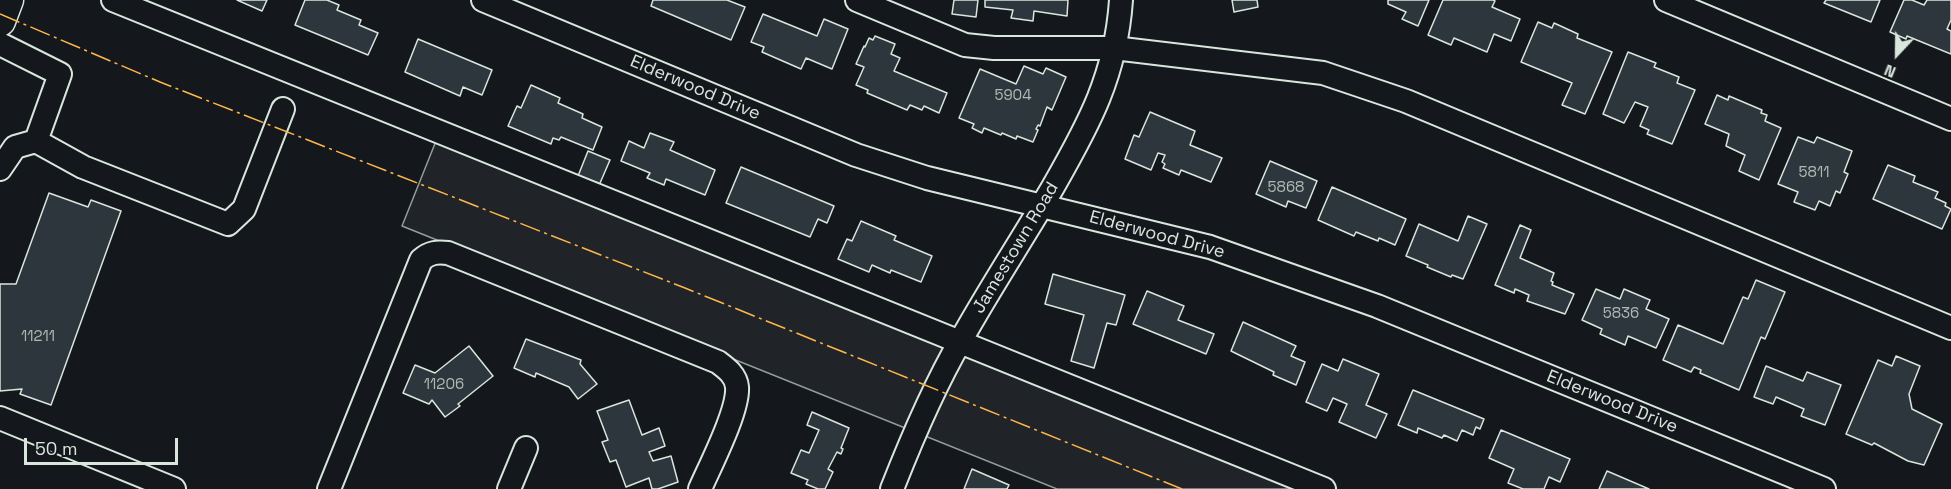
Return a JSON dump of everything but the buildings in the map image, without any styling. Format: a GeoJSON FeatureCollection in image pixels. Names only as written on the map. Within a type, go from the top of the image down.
{"type":"FeatureCollection","features":[{"type":"Feature","properties":{"kind":"main road"},"geometry":{"type":"LineString","coordinates":[[0,21],[9,0]]}},
{"type":"Feature","properties":{"kind":"street"},"geometry":{"type":"LineString","coordinates":[[113,0],[1324,489]]}},
{"type":"Feature","properties":{"kind":"street","name":"Elderwood Drive"},"geometry":{"type":"LineString","coordinates":[[483,0],[856,155],[927,178],[1210,247],[1377,306],[1824,489]]}},
{"type":"Feature","properties":{"kind":"street"},"geometry":{"type":"LineString","coordinates":[[857,0],[965,45],[994,48],[1114,48],[1323,73],[1406,101],[1951,328]]}},
{"type":"Feature","properties":{"kind":"street","name":"Jamestown Road"},"geometry":{"type":"LineString","coordinates":[[892,489],[917,425],[960,341],[1085,131],[1102,92],[1114,48],[1121,0]]}},
{"type":"Feature","properties":{"kind":"street"},"geometry":{"type":"LineString","coordinates":[[1666,0],[1951,119]]}},
{"type":"Feature","properties":{"kind":"street"},"geometry":{"type":"LineString","coordinates":[[0,44],[60,74],[36,141]]}},
{"type":"Feature","properties":{"kind":"street"},"geometry":{"type":"LineString","coordinates":[[0,169],[15,147],[36,141],[83,167],[228,224],[244,209],[283,109]]}},
{"type":"Feature","properties":{"kind":"street"},"geometry":{"type":"LineString","coordinates":[[330,489],[421,260],[428,254],[438,252],[448,253],[717,362],[730,371],[737,385],[736,400],[700,489]]}},
{"type":"Feature","properties":{"kind":"street"},"geometry":{"type":"LineString","coordinates":[[0,418],[174,489]]}},
{"type":"Feature","properties":{"kind":"street"},"geometry":{"type":"LineString","coordinates":[[509,489],[526,448]]}},
{"type":"Feature","properties":{"kind":"shaded area"},"geometry":{"type":"Polygon","coordinates":[[[438,136],[1317,489],[1057,489],[402,226],[438,136]]]}},
{"type":"Feature","properties":{"kind":"power"},"geometry":{"type":"LineString","coordinates":[[0,14],[160,82],[685,288],[1182,489]]}}]}
